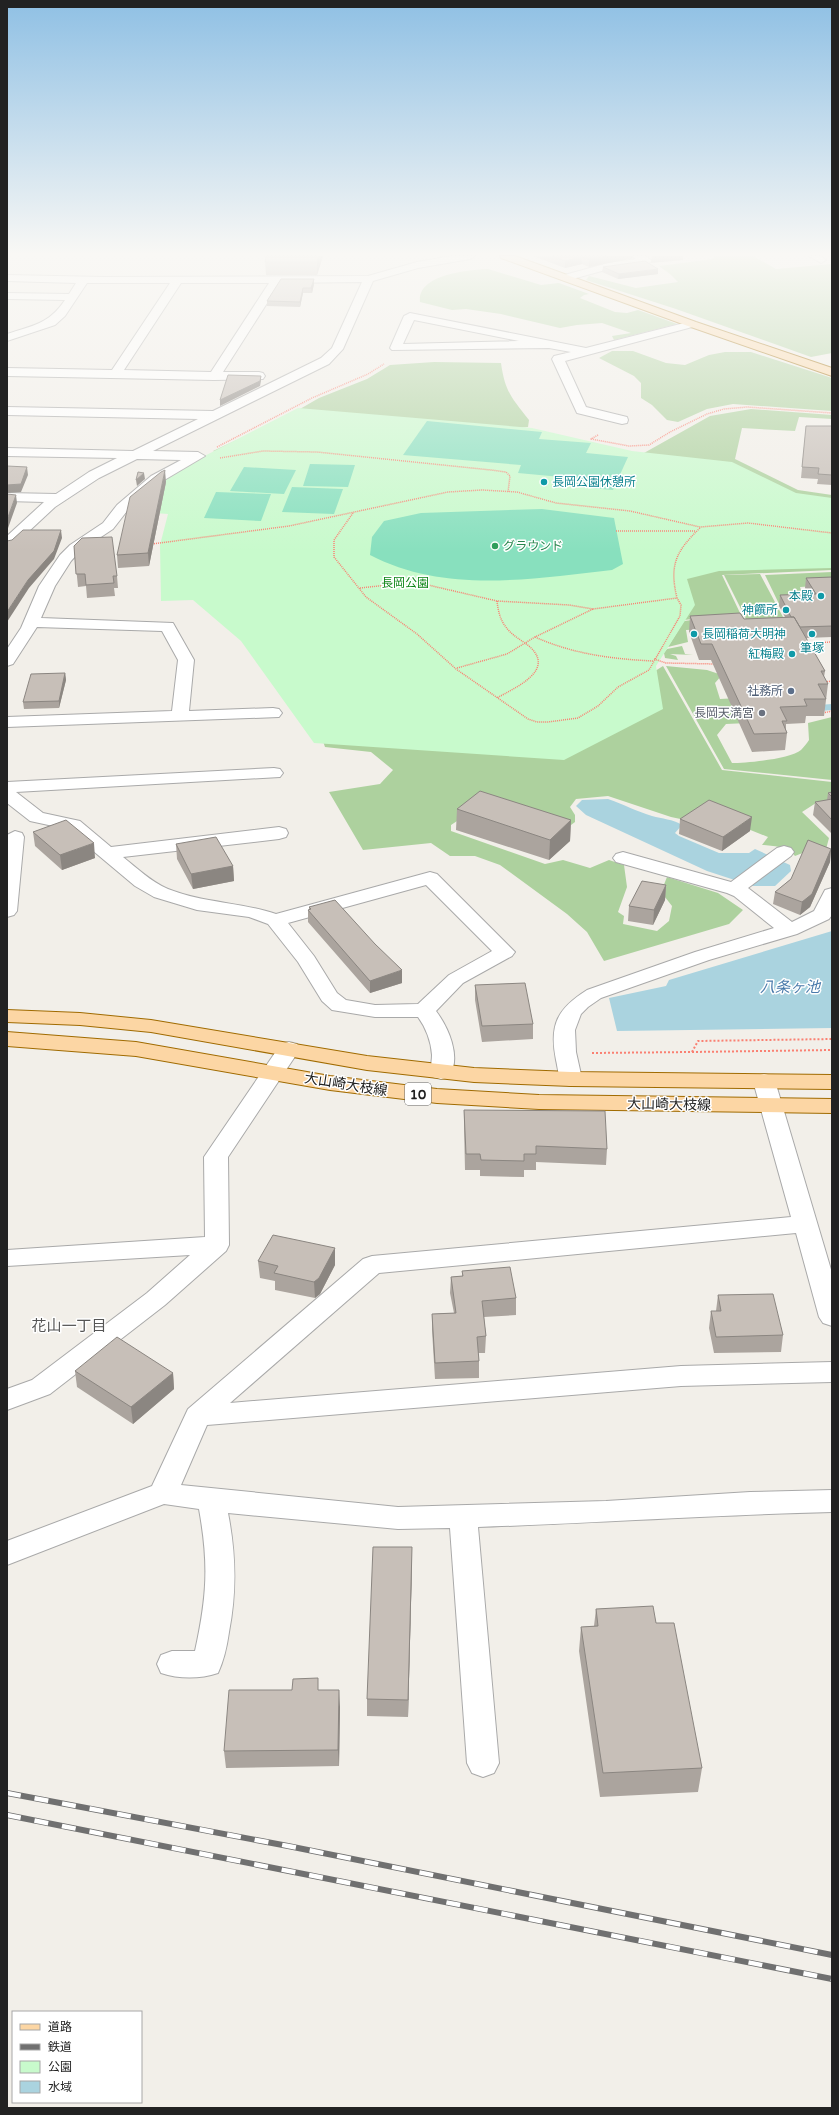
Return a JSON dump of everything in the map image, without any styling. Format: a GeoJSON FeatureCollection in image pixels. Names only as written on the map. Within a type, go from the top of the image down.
{"type":"FeatureCollection","features":[{"type":"Feature","properties":{"kind":"main road"},"geometry":{"type":"LineString","coordinates":[[782,355],[832,372]]}},
{"type":"Feature","properties":{"kind":"main road","name":"大山崎大枝線"},"geometry":{"type":"LineString","coordinates":[[7,1016],[80,1019],[151,1026],[367,1063],[441,1072],[571,1079],[832,1082]]}},
{"type":"Feature","properties":{"kind":"main road","name":"大山崎大枝線"},"geometry":{"type":"LineString","coordinates":[[7,1039],[64,1042],[136,1049],[382,1090],[475,1099],[832,1106]]}},
{"type":"Feature","properties":{"kind":"street"},"geometry":{"type":"LineString","coordinates":[[115,374],[128,355]]}},
{"type":"Feature","properties":{"kind":"street"},"geometry":{"type":"LineString","coordinates":[[214,376],[228,355]]}},
{"type":"Feature","properties":{"kind":"street"},"geometry":{"type":"LineString","coordinates":[[8,543],[28,523],[58,498],[94,475],[320,365],[332,355]]}},
{"type":"Feature","properties":{"kind":"street"},"geometry":{"type":"LineString","coordinates":[[572,355],[558,359],[581,410],[622,420]]}},
{"type":"Feature","properties":{"kind":"street"},"geometry":{"type":"LineString","coordinates":[[7,372],[296,377]]}},
{"type":"Feature","properties":{"kind":"street"},"geometry":{"type":"LineString","coordinates":[[7,411],[217,415]]}},
{"type":"Feature","properties":{"kind":"street"},"geometry":{"type":"LineString","coordinates":[[7,452],[198,456]]}},
{"type":"Feature","properties":{"kind":"street"},"geometry":{"type":"LineString","coordinates":[[8,658],[32,622],[54,573],[75,548],[108,526],[122,508],[156,479],[198,456]]}},
{"type":"Feature","properties":{"kind":"street"},"geometry":{"type":"LineString","coordinates":[[7,497],[58,498]]}},
{"type":"Feature","properties":{"kind":"street"},"geometry":{"type":"LineString","coordinates":[[32,622],[167,626],[186,660],[180,716]]}},
{"type":"Feature","properties":{"kind":"street"},"geometry":{"type":"LineString","coordinates":[[7,722],[273,713]]}},
{"type":"Feature","properties":{"kind":"street"},"geometry":{"type":"LineString","coordinates":[[7,787],[274,773]]}},
{"type":"Feature","properties":{"kind":"street"},"geometry":{"type":"LineString","coordinates":[[7,794],[37,817],[73,825],[142,882],[161,893],[197,904],[252,912],[275,920],[307,960],[329,997],[340,1005],[375,1011],[424,1010],[456,979],[505,952],[430,878],[275,920]]}},
{"type":"Feature","properties":{"kind":"street"},"geometry":{"type":"LineString","coordinates":[[7,911],[11,838],[52,820]]}},
{"type":"Feature","properties":{"kind":"street"},"geometry":{"type":"LineString","coordinates":[[108,853],[279,833]]}},
{"type":"Feature","properties":{"kind":"street"},"geometry":{"type":"LineString","coordinates":[[623,858],[739,886],[780,856]]}},
{"type":"Feature","properties":{"kind":"street"},"geometry":{"type":"LineString","coordinates":[[739,886],[741,892],[790,930]]}},
{"type":"Feature","properties":{"kind":"street"},"geometry":{"type":"LineString","coordinates":[[571,1079],[566,1053],[564,1026],[567,1017],[582,1001],[594,994],[702,956],[804,925],[822,915],[832,894]]}},
{"type":"Feature","properties":{"kind":"street"},"geometry":{"type":"LineString","coordinates":[[424,1010],[431,1019],[441,1039],[444,1060],[441,1072]]}},
{"type":"Feature","properties":{"kind":"street"},"geometry":{"type":"LineString","coordinates":[[7,1400],[42,1387],[156,1299],[217,1245],[216,1157],[289,1049]]}},
{"type":"Feature","properties":{"kind":"street"},"geometry":{"type":"LineString","coordinates":[[764,1081],[832,1317]]}},
{"type":"Feature","properties":{"kind":"street"},"geometry":{"type":"LineString","coordinates":[[163,1492],[198,1416],[372,1266],[805,1224]]}},
{"type":"Feature","properties":{"kind":"street"},"geometry":{"type":"LineString","coordinates":[[7,1258],[217,1245]]}},
{"type":"Feature","properties":{"kind":"street"},"geometry":{"type":"LineString","coordinates":[[198,1416],[681,1376],[832,1372]]}},
{"type":"Feature","properties":{"kind":"street"},"geometry":{"type":"LineString","coordinates":[[7,1553],[163,1492],[212,1500],[398,1518],[606,1512],[750,1503],[832,1501]]}},
{"type":"Feature","properties":{"kind":"street"},"geometry":{"type":"LineString","coordinates":[[172,1664],[207,1664],[216,1629],[221,1586],[220,1547],[212,1500]]}},
{"type":"Feature","properties":{"kind":"street"},"geometry":{"type":"LineString","coordinates":[[463,1516],[483,1763]]}},
{"type":"Feature","properties":{"kind":"path"},"geometry":{"type":"LineString","coordinates":[[198,456],[312,398],[368,374],[387,361],[391,355]]}},
{"type":"Feature","properties":{"kind":"path"},"geometry":{"type":"LineString","coordinates":[[597,435],[591,439],[630,446],[649,445],[670,432],[707,414],[724,409],[747,407],[832,413]]}},
{"type":"Feature","properties":{"kind":"path"},"geometry":{"type":"LineString","coordinates":[[198,456],[220,458],[264,451],[318,452],[491,470],[506,472],[510,476],[508,492]]}},
{"type":"Feature","properties":{"kind":"path"},"geometry":{"type":"LineString","coordinates":[[152,544],[289,526],[448,492],[482,490],[517,492],[556,503],[630,511],[700,528],[724,524],[755,525],[832,533]]}},
{"type":"Feature","properties":{"kind":"path"},"geometry":{"type":"LineString","coordinates":[[353,513],[334,540],[334,557],[366,597],[417,634],[456,668],[497,698],[528,719],[538,722],[578,718],[598,706],[618,687],[649,670],[680,616],[681,605],[673,585],[672,567],[679,553],[700,528]]}},
{"type":"Feature","properties":{"kind":"path"},"geometry":{"type":"LineString","coordinates":[[616,531],[696,531]]}},
{"type":"Feature","properties":{"kind":"path"},"geometry":{"type":"LineString","coordinates":[[359,588],[406,583],[428,585],[497,601],[569,605],[592,609],[677,598]]}},
{"type":"Feature","properties":{"kind":"path"},"geometry":{"type":"LineString","coordinates":[[497,601],[498,615],[508,630],[526,643],[538,658],[537,670],[524,683],[497,698]]}},
{"type":"Feature","properties":{"kind":"path"},"geometry":{"type":"LineString","coordinates":[[456,668],[507,654],[535,637],[592,609]]}},
{"type":"Feature","properties":{"kind":"path"},"geometry":{"type":"LineString","coordinates":[[535,637],[560,648],[623,660],[654,660],[666,663],[716,664]]}},
{"type":"Feature","properties":{"kind":"path"},"geometry":{"type":"LineString","coordinates":[[804,643],[832,642]]}},
{"type":"Feature","properties":{"kind":"path"},"geometry":{"type":"LineString","coordinates":[[820,682],[832,681]]}},
{"type":"Feature","properties":{"kind":"path"},"geometry":{"type":"LineString","coordinates":[[822,713],[832,711]]}},
{"type":"Feature","properties":{"kind":"path"},"geometry":{"type":"LineString","coordinates":[[692,1052],[698,1042],[832,1039]]}},
{"type":"Feature","properties":{"kind":"path"},"geometry":{"type":"LineString","coordinates":[[566,1053],[832,1050]]}},
{"type":"Feature","properties":{"kind":"green space"},"geometry":{"type":"Polygon","coordinates":[[[605,355],[643,355],[666,363],[685,365],[711,355],[759,355],[832,378],[832,411],[733,404],[707,409],[678,422],[667,420],[652,405],[641,398],[641,383],[634,376],[599,358],[605,355]]]}},
{"type":"Feature","properties":{"kind":"green space"},"geometry":{"type":"Polygon","coordinates":[[[805,355],[823,355],[811,357],[805,355]]]}},
{"type":"Feature","properties":{"kind":"green space"},"geometry":{"type":"Polygon","coordinates":[[[434,362],[501,363],[507,388],[529,420],[528,427],[218,454],[213,451],[286,417],[319,398],[367,379],[390,365],[434,362]]]}},
{"type":"Feature","properties":{"kind":"green space","name":"長岡公園"},"geometry":{"type":"Polygon","coordinates":[[[298,408],[532,428],[632,451],[732,462],[796,493],[832,498],[832,568],[719,571],[687,579],[695,605],[656,666],[663,709],[564,760],[314,743],[241,641],[193,600],[161,601],[160,545],[168,514],[127,511],[161,481],[189,464],[298,408]]]}},
{"type":"Feature","properties":{"kind":"green space"},"geometry":{"type":"Polygon","coordinates":[[[751,409],[832,415],[832,419],[799,417],[795,431],[742,428],[735,459],[798,490],[832,495],[832,530],[635,458],[710,416],[751,409]]]}},
{"type":"Feature","properties":{"kind":"green space"},"geometry":{"type":"Polygon","coordinates":[[[427,421],[542,432],[539,439],[591,443],[586,453],[628,457],[613,490],[569,486],[572,478],[518,473],[521,465],[403,455],[427,421]]]}},
{"type":"Feature","properties":{"kind":"green space"},"geometry":{"type":"Polygon","coordinates":[[[310,464],[355,465],[348,487],[303,486],[310,464]]]}},
{"type":"Feature","properties":{"kind":"green space"},"geometry":{"type":"Polygon","coordinates":[[[244,467],[296,470],[284,494],[230,491],[244,467]]]}},
{"type":"Feature","properties":{"kind":"green space"},"geometry":{"type":"Polygon","coordinates":[[[292,487],[343,489],[334,514],[282,512],[292,487]]]}},
{"type":"Feature","properties":{"kind":"green space"},"geometry":{"type":"Polygon","coordinates":[[[216,492],[271,494],[261,521],[204,518],[216,492]]]}},
{"type":"Feature","properties":{"kind":"green space","name":"グラウンド"},"geometry":{"type":"Polygon","coordinates":[[[542,509],[614,518],[623,564],[612,570],[550,577],[488,580],[458,579],[428,575],[399,567],[370,555],[372,537],[384,521],[421,513],[542,509]]]}},
{"type":"Feature","properties":{"kind":"green space"},"geometry":{"type":"Polygon","coordinates":[[[832,536],[832,570],[722,575],[740,613],[684,620],[684,553],[832,536]]]}},
{"type":"Feature","properties":{"kind":"green space"},"geometry":{"type":"Polygon","coordinates":[[[832,572],[832,585],[800,587],[804,600],[780,606],[765,575],[832,572]]]}},
{"type":"Feature","properties":{"kind":"green space"},"geometry":{"type":"Polygon","coordinates":[[[760,574],[791,632],[755,637],[724,575],[760,574]]]}},
{"type":"Feature","properties":{"kind":"green space"},"geometry":{"type":"Polygon","coordinates":[[[742,614],[747,627],[686,630],[688,642],[668,647],[684,621],[742,614]]]}},
{"type":"Feature","properties":{"kind":"green space"},"geometry":{"type":"Polygon","coordinates":[[[682,646],[685,654],[693,655],[670,654],[676,656],[678,660],[665,658],[664,653],[667,649],[682,646]]]}},
{"type":"Feature","properties":{"kind":"green space"},"geometry":{"type":"Polygon","coordinates":[[[663,666],[722,770],[832,782],[832,801],[816,803],[802,812],[829,838],[825,853],[805,852],[795,856],[784,848],[762,845],[768,837],[706,812],[690,821],[671,817],[608,796],[576,799],[570,807],[575,815],[575,822],[567,828],[477,808],[451,825],[451,831],[545,864],[563,860],[590,868],[609,860],[624,865],[627,887],[618,912],[624,916],[623,924],[657,931],[669,921],[672,906],[661,892],[667,877],[718,893],[743,910],[729,924],[604,961],[587,932],[567,914],[500,865],[475,856],[450,856],[431,843],[363,850],[329,792],[380,784],[393,770],[371,752],[325,747],[314,715],[625,690],[663,666]]]}},
{"type":"Feature","properties":{"kind":"green space"},"geometry":{"type":"Polygon","coordinates":[[[666,666],[707,670],[722,675],[715,683],[720,699],[771,696],[748,723],[726,724],[717,735],[732,763],[768,760],[796,753],[801,750],[809,740],[808,723],[832,717],[832,780],[724,769],[666,666]]]}},
{"type":"Feature","properties":{"kind":"water"},"geometry":{"type":"Polygon","coordinates":[[[608,799],[647,814],[679,823],[682,825],[675,833],[679,836],[719,853],[749,853],[755,849],[790,865],[791,871],[775,886],[753,886],[707,871],[586,815],[576,806],[582,800],[608,799]]]}},
{"type":"Feature","properties":{"kind":"water","name":"八条ヶ池"},"geometry":{"type":"Polygon","coordinates":[[[832,931],[832,1028],[617,1031],[609,998],[666,986],[669,980],[832,931]]]}},
{"type":"Feature","properties":{"kind":"building"},"geometry":{"type":"Polygon","coordinates":[[[228,375],[261,376],[260,381],[220,400],[228,375]]]}},
{"type":"Feature","properties":{"kind":"building"},"geometry":{"type":"Polygon","coordinates":[[[806,426],[832,426],[832,475],[818,474],[819,468],[802,467],[806,426]]]}},
{"type":"Feature","properties":{"kind":"building"},"geometry":{"type":"Polygon","coordinates":[[[7,466],[27,467],[21,484],[7,485],[7,466]]]}},
{"type":"Feature","properties":{"kind":"building"},"geometry":{"type":"Polygon","coordinates":[[[165,470],[148,553],[117,555],[130,497],[165,470]]]}},
{"type":"Feature","properties":{"kind":"building"},"geometry":{"type":"Polygon","coordinates":[[[138,472],[144,473],[136,480],[138,472]]]}},
{"type":"Feature","properties":{"kind":"building"},"geometry":{"type":"Polygon","coordinates":[[[7,494],[16,495],[7,520],[7,494]]]}},
{"type":"Feature","properties":{"kind":"building"},"geometry":{"type":"Polygon","coordinates":[[[23,530],[61,530],[54,551],[28,580],[7,612],[7,541],[12,540],[23,530]]]}},
{"type":"Feature","properties":{"kind":"building"},"geometry":{"type":"Polygon","coordinates":[[[112,537],[117,576],[113,576],[114,583],[86,585],[85,574],[76,574],[74,546],[82,538],[112,537]]]}},
{"type":"Feature","properties":{"kind":"building"},"geometry":{"type":"Polygon","coordinates":[[[832,577],[832,626],[800,627],[794,617],[791,617],[780,595],[816,594],[806,578],[832,577]]]}},
{"type":"Feature","properties":{"kind":"building"},"geometry":{"type":"Polygon","coordinates":[[[740,613],[744,619],[794,617],[825,671],[821,671],[828,684],[818,684],[826,699],[804,699],[807,706],[780,707],[787,721],[782,721],[787,733],[754,734],[712,644],[701,644],[690,616],[740,613]]]}},
{"type":"Feature","properties":{"kind":"building"},"geometry":{"type":"Polygon","coordinates":[[[65,673],[59,701],[23,702],[31,674],[65,673]]]}},
{"type":"Feature","properties":{"kind":"building"},"geometry":{"type":"Polygon","coordinates":[[[480,791],[571,820],[550,840],[457,809],[480,791]]]}},
{"type":"Feature","properties":{"kind":"building"},"geometry":{"type":"Polygon","coordinates":[[[832,799],[832,820],[815,802],[832,799]]]}},
{"type":"Feature","properties":{"kind":"building"},"geometry":{"type":"Polygon","coordinates":[[[709,800],[752,817],[723,837],[680,819],[709,800]]]}},
{"type":"Feature","properties":{"kind":"building"},"geometry":{"type":"Polygon","coordinates":[[[66,820],[94,843],[60,855],[33,832],[66,820]]]}},
{"type":"Feature","properties":{"kind":"building"},"geometry":{"type":"Polygon","coordinates":[[[216,837],[233,866],[191,874],[176,844],[216,837]]]}},
{"type":"Feature","properties":{"kind":"building"},"geometry":{"type":"Polygon","coordinates":[[[808,840],[831,849],[812,894],[802,902],[775,892],[791,879],[808,840]]]}},
{"type":"Feature","properties":{"kind":"building"},"geometry":{"type":"Polygon","coordinates":[[[642,881],[666,885],[654,910],[629,906],[642,881]]]}},
{"type":"Feature","properties":{"kind":"building"},"geometry":{"type":"Polygon","coordinates":[[[335,900],[375,944],[402,970],[370,981],[308,910],[311,909],[309,907],[335,900]]]}},
{"type":"Feature","properties":{"kind":"building"},"geometry":{"type":"Polygon","coordinates":[[[525,983],[533,1024],[482,1026],[475,985],[525,983]]]}},
{"type":"Feature","properties":{"kind":"building"},"geometry":{"type":"Polygon","coordinates":[[[464,1110],[605,1111],[607,1149],[536,1146],[536,1154],[524,1154],[524,1161],[481,1160],[480,1154],[466,1154],[464,1110]]]}},
{"type":"Feature","properties":{"kind":"building"},"geometry":{"type":"Polygon","coordinates":[[[273,1235],[335,1248],[319,1278],[314,1282],[274,1273],[278,1266],[258,1261],[273,1235]]]}},
{"type":"Feature","properties":{"kind":"building"},"geometry":{"type":"Polygon","coordinates":[[[510,1267],[516,1298],[482,1301],[486,1336],[477,1337],[479,1361],[435,1363],[432,1314],[456,1313],[451,1277],[463,1276],[462,1271],[510,1267]]]}},
{"type":"Feature","properties":{"kind":"building"},"geometry":{"type":"Polygon","coordinates":[[[773,1294],[783,1335],[716,1337],[711,1311],[721,1311],[718,1295],[773,1294]]]}},
{"type":"Feature","properties":{"kind":"building"},"geometry":{"type":"Polygon","coordinates":[[[117,1337],[173,1373],[131,1407],[75,1371],[117,1337]]]}},
{"type":"Feature","properties":{"kind":"building"},"geometry":{"type":"Polygon","coordinates":[[[373,1547],[412,1547],[408,1700],[367,1699],[373,1547]]]}},
{"type":"Feature","properties":{"kind":"building"},"geometry":{"type":"Polygon","coordinates":[[[653,1606],[656,1623],[674,1623],[702,1768],[603,1773],[581,1627],[598,1626],[596,1609],[653,1606]]]}},
{"type":"Feature","properties":{"kind":"building"},"geometry":{"type":"Polygon","coordinates":[[[318,1678],[318,1690],[339,1690],[338,1750],[224,1751],[229,1690],[292,1690],[293,1679],[318,1678]]]}},
{"type":"Feature","properties":{"kind":"waterway"},"geometry":{"type":"LineString","coordinates":[[819,708],[832,707]]}},
{"type":"Feature","properties":{"kind":"railway"},"geometry":{"type":"LineString","coordinates":[[7,1793],[288,1846],[832,1955]]}},
{"type":"Feature","properties":{"kind":"railway"},"geometry":{"type":"LineString","coordinates":[[7,1815],[832,1979]]}},
{"type":"Feature","properties":{"kind":"place","name":"長岡公園休憩所"},"geometry":{"type":"Point","coordinates":[544,482]}},
{"type":"Feature","properties":{"kind":"place","name":"グラウンド"},"geometry":{"type":"Point","coordinates":[495,546]}},
{"type":"Feature","properties":{"kind":"place","name":"本殿"},"geometry":{"type":"Point","coordinates":[821,596]}},
{"type":"Feature","properties":{"kind":"place","name":"神饌所"},"geometry":{"type":"Point","coordinates":[786,610]}},
{"type":"Feature","properties":{"kind":"place","name":"長岡稲荷大明神"},"geometry":{"type":"Point","coordinates":[694,634]}},
{"type":"Feature","properties":{"kind":"place","name":"筆塚"},"geometry":{"type":"Point","coordinates":[812,634]}},
{"type":"Feature","properties":{"kind":"place","name":"紅梅殿"},"geometry":{"type":"Point","coordinates":[792,654]}},
{"type":"Feature","properties":{"kind":"place","name":"社務所"},"geometry":{"type":"Point","coordinates":[791,691]}},
{"type":"Feature","properties":{"kind":"place","name":"長岡天満宮"},"geometry":{"type":"Point","coordinates":[762,713]}},
{"type":"Feature","properties":{"kind":"district","name":"花山一丁目"},"geometry":{"type":"Point","coordinates":[69,1326]}}]}
